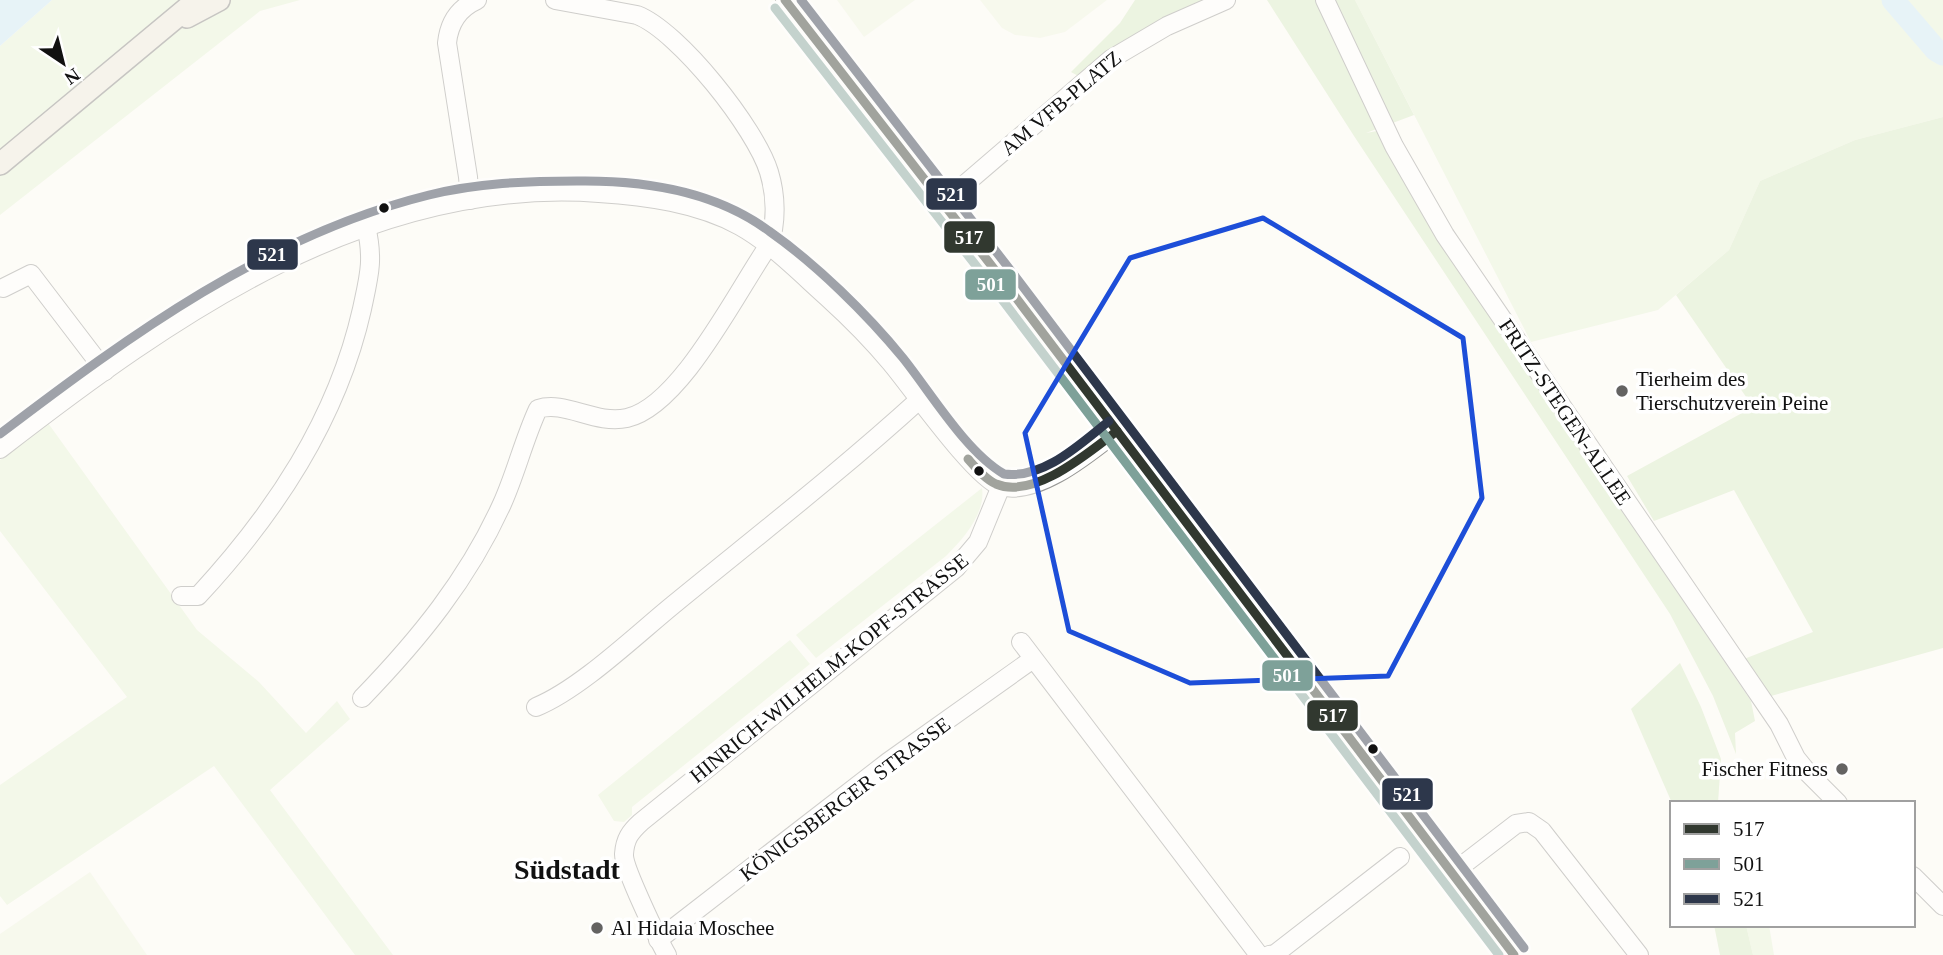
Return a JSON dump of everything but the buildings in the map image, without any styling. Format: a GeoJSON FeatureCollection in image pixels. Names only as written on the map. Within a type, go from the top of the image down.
{"type":"FeatureCollection","features":[{"type":"Feature","properties":{"kind":"main road"},"geometry":{"type":"LineString","coordinates":[[154,35],[219,0]]}},
{"type":"Feature","properties":{"kind":"main road"},"geometry":{"type":"LineString","coordinates":[[0,164],[191,4]]}},
{"type":"Feature","properties":{"kind":"street"},"geometry":{"type":"LineString","coordinates":[[470,200],[447,43],[452,23],[460,11],[477,0]]}},
{"type":"Feature","properties":{"kind":"street"},"geometry":{"type":"LineString","coordinates":[[362,698],[427,627],[463,578],[502,506],[538,409],[551,405],[592,418],[616,420],[647,410],[663,397],[688,368],[769,245],[774,230],[774,203],[768,168],[742,124],[701,68],[674,40],[649,20],[636,15],[555,0]]}},
{"type":"Feature","properties":{"kind":"street"},"geometry":{"type":"LineString","coordinates":[[785,0],[943,203],[1514,955]]}},
{"type":"Feature","properties":{"kind":"street","name":"AM VFB-PLATZ"},"geometry":{"type":"LineString","coordinates":[[943,203],[1111,59],[1167,26],[1226,0]]}},
{"type":"Feature","properties":{"kind":"street","name":"FRITZ-STEGEN-ALLEE"},"geometry":{"type":"LineString","coordinates":[[1325,0],[1340,37],[1394,146],[1445,234],[1779,724],[1796,758],[1836,801]]}},
{"type":"Feature","properties":{"kind":"street"},"geometry":{"type":"LineString","coordinates":[[0,449],[105,371],[192,314],[277,264],[332,238],[405,213],[470,200],[505,194],[579,191],[629,195],[683,206],[720,217],[769,245],[855,324],[890,361],[968,459],[985,477],[1001,486],[1020,486],[1059,472],[1116,431]]}},
{"type":"Feature","properties":{"kind":"street"},"geometry":{"type":"LineString","coordinates":[[181,596],[198,597],[239,550],[296,472],[319,430],[358,328],[371,266],[372,249],[366,226]]}},
{"type":"Feature","properties":{"kind":"street"},"geometry":{"type":"LineString","coordinates":[[3,288],[31,274],[105,371]]}},
{"type":"Feature","properties":{"kind":"street"},"geometry":{"type":"LineString","coordinates":[[536,707],[551,701],[598,666],[848,462],[920,399]]}},
{"type":"Feature","properties":{"kind":"street","name":"HINRICH-WILHELM-KOPF-STRASSE"},"geometry":{"type":"LineString","coordinates":[[663,948],[623,858],[628,835],[641,821],[956,568],[978,542],[1001,486]]}},
{"type":"Feature","properties":{"kind":"street"},"geometry":{"type":"LineString","coordinates":[[1021,642],[1259,955]]}},
{"type":"Feature","properties":{"kind":"street","name":"KÖNIGSBERGER STRASSE"},"geometry":{"type":"LineString","coordinates":[[663,948],[888,762],[1033,659]]}},
{"type":"Feature","properties":{"kind":"street"},"geometry":{"type":"LineString","coordinates":[[1451,874],[1516,824],[1529,822],[1542,831],[1639,955]]}},
{"type":"Feature","properties":{"kind":"street"},"geometry":{"type":"LineString","coordinates":[[1269,955],[1275,954],[1311,928],[1400,857]]}},
{"type":"Feature","properties":{"kind":"street"},"geometry":{"type":"LineString","coordinates":[[1915,878],[1943,906]]}},
{"type":"Feature","properties":{"kind":"highlighted area"},"geometry":{"type":"Polygon","coordinates":[[[1263,218],[1463,338],[1482,498],[1388,676],[1190,683],[1069,631],[1025,433],[1130,258],[1263,218]]]}},
{"type":"Feature","properties":{"kind":"green space"},"geometry":{"type":"Polygon","coordinates":[[[52,0],[300,0],[260,11],[0,215],[0,46],[52,0]]]}},
{"type":"Feature","properties":{"kind":"green space"},"geometry":{"type":"Polygon","coordinates":[[[837,0],[915,0],[864,37],[837,0]]]}},
{"type":"Feature","properties":{"kind":"green space"},"geometry":{"type":"Polygon","coordinates":[[[980,0],[1107,0],[1065,32],[1040,38],[1015,35],[1002,28],[980,0]]]}},
{"type":"Feature","properties":{"kind":"green space"},"geometry":{"type":"Polygon","coordinates":[[[1135,0],[1204,0],[1163,19],[1080,77],[1071,72],[1120,23],[1135,0]]]}},
{"type":"Feature","properties":{"kind":"green space"},"geometry":{"type":"Polygon","coordinates":[[[1267,0],[1355,0],[1414,115],[1366,133],[1377,131],[1446,251],[1751,701],[1755,721],[1735,733],[1736,754],[1713,696],[1670,614],[1267,0]]]}},
{"type":"Feature","properties":{"kind":"green space"},"geometry":{"type":"Polygon","coordinates":[[[1355,0],[1943,0],[1943,117],[1855,140],[1760,181],[1729,250],[1658,310],[1531,342],[1355,0]]]}},
{"type":"Feature","properties":{"kind":"green space"},"geometry":{"type":"Polygon","coordinates":[[[1943,117],[1943,648],[1771,696],[1744,659],[1813,632],[1734,490],[1654,521],[1627,476],[1753,407],[1676,295],[1729,250],[1760,181],[1855,140],[1943,117]]]}},
{"type":"Feature","properties":{"kind":"green space"},"geometry":{"type":"Polygon","coordinates":[[[48,423],[197,630],[259,682],[306,733],[337,701],[350,719],[270,790],[393,955],[355,955],[214,766],[7,905],[0,896],[0,785],[127,697],[0,531],[0,460],[48,423]]]}},
{"type":"Feature","properties":{"kind":"green space"},"geometry":{"type":"Polygon","coordinates":[[[982,488],[977,516],[966,534],[946,556],[816,658],[796,635],[982,488]]]}},
{"type":"Feature","properties":{"kind":"green space"},"geometry":{"type":"Polygon","coordinates":[[[790,640],[810,664],[632,807],[632,815],[624,822],[614,821],[598,795],[790,640]]]}},
{"type":"Feature","properties":{"kind":"green space"},"geometry":{"type":"Polygon","coordinates":[[[1680,663],[1721,759],[1718,801],[1671,801],[1631,709],[1680,663]]]}},
{"type":"Feature","properties":{"kind":"green space"},"geometry":{"type":"Polygon","coordinates":[[[90,872],[147,955],[0,955],[0,934],[90,872]]]}},
{"type":"Feature","properties":{"kind":"green space"},"geometry":{"type":"Polygon","coordinates":[[[1714,927],[1746,927],[1753,955],[1720,955],[1714,927]]]}},
{"type":"Feature","properties":{"kind":"green space"},"geometry":{"type":"Polygon","coordinates":[[[1746,927],[1769,927],[1774,955],[1753,955],[1746,927]]]}},
{"type":"Feature","properties":{"kind":"water"},"geometry":{"type":"Polygon","coordinates":[[[0,0],[52,0],[0,46],[0,0]]]}},
{"type":"Feature","properties":{"kind":"waterway"},"geometry":{"type":"LineString","coordinates":[[1893,0],[1936,50],[1943,54]]}},
{"type":"Feature","properties":{"kind":"transit line","name":"517"},"geometry":{"type":"LineString","coordinates":[[785,0],[998,274],[1514,955]]}},
{"type":"Feature","properties":{"kind":"transit line","name":"521"},"geometry":{"type":"LineString","coordinates":[[801,0],[1008,267],[1524,948]]}},
{"type":"Feature","properties":{"kind":"transit line","name":"501"},"geometry":{"type":"LineString","coordinates":[[775,8],[988,281],[1499,955]]}},
{"type":"Feature","properties":{"kind":"transit line","name":"521"},"geometry":{"type":"LineString","coordinates":[[0,434],[150,325],[202,292],[312,235],[369,213],[447,191],[558,181],[602,181],[653,186],[702,197],[748,217],[805,259],[857,307],[903,358],[976,452],[1004,474],[1033,471],[1061,458],[1109,421]]}},
{"type":"Feature","properties":{"kind":"transit line","name":"517"},"geometry":{"type":"LineString","coordinates":[[968,459],[996,484],[1011,487],[1027,485],[1060,471],[1117,431]]}},
{"type":"Feature","properties":{"kind":"place","name":"Tierheim des Tierschutzverein Peine"},"geometry":{"type":"Point","coordinates":[1622,391]}},
{"type":"Feature","properties":{"kind":"place","name":"Fischer Fitness"},"geometry":{"type":"Point","coordinates":[1842,769]}},
{"type":"Feature","properties":{"kind":"place","name":"Al Hidaia Moschee"},"geometry":{"type":"Point","coordinates":[597,928]}},
{"type":"Feature","properties":{"kind":"district","name":"Südstadt"},"geometry":{"type":"Point","coordinates":[567,869]}}]}
